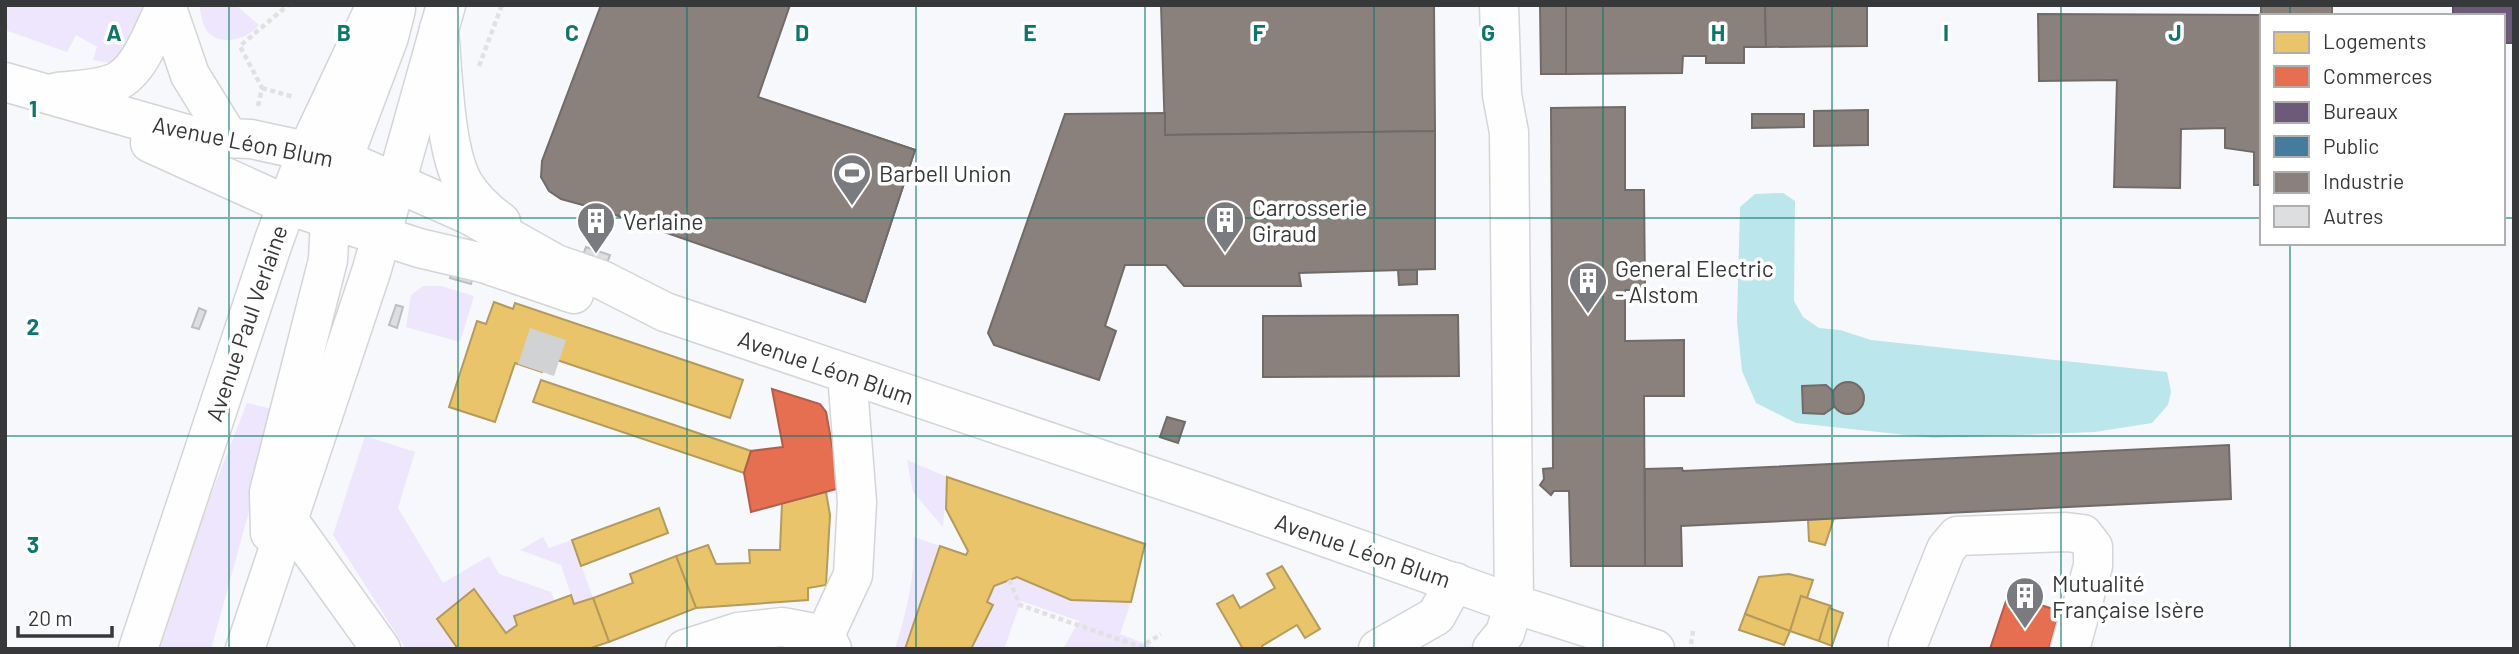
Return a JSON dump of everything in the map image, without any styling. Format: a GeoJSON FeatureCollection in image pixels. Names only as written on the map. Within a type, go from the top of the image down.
{"type":"FeatureCollection","features":[{"type":"Feature","properties":{"kind":"street"},"geometry":{"type":"LineString","coordinates":[[41,94],[110,85],[123,78],[138,60],[166,5]]}},
{"type":"Feature","properties":{"kind":"street"},"geometry":{"type":"LineString","coordinates":[[166,5],[190,75],[229,138]]}},
{"type":"Feature","properties":{"kind":"street","name":"Avenue Paul Verlaine"},"geometry":{"type":"LineString","coordinates":[[245,649],[287,519],[376,5]]}},
{"type":"Feature","properties":{"kind":"street"},"geometry":{"type":"LineString","coordinates":[[271,567],[269,492],[328,260],[342,193],[397,5]]}},
{"type":"Feature","properties":{"kind":"street"},"geometry":{"type":"LineString","coordinates":[[1492,649],[1505,633],[1514,604],[1509,132],[1502,95],[1499,5]]}},
{"type":"Feature","properties":{"kind":"street"},"geometry":{"type":"LineString","coordinates":[[443,17],[451,141],[463,181],[480,205],[557,290]]}},
{"type":"Feature","properties":{"kind":"street","name":"Avenue Paul Verlaine"},"geometry":{"type":"LineString","coordinates":[[138,649],[342,193],[443,17]]}},
{"type":"Feature","properties":{"kind":"street","name":"Avenue Léon Blum"},"geometry":{"type":"LineString","coordinates":[[5,82],[197,137],[251,139],[342,193]]}},
{"type":"Feature","properties":{"kind":"street","name":"Avenue Léon Blum"},"geometry":{"type":"LineString","coordinates":[[41,94],[131,134],[165,141],[239,169],[342,193],[469,215],[557,290],[602,280],[665,312],[1455,582],[1514,604],[1590,638],[1655,649]]}},
{"type":"Feature","properties":{"kind":"street"},"geometry":{"type":"LineString","coordinates":[[342,193],[483,263],[557,290]]}},
{"type":"Feature","properties":{"kind":"street"},"geometry":{"type":"LineString","coordinates":[[685,649],[738,632],[782,627],[829,642],[853,575],[857,502],[847,373]]}},
{"type":"Feature","properties":{"kind":"street"},"geometry":{"type":"LineString","coordinates":[[287,519],[364,642]]}},
{"type":"Feature","properties":{"kind":"street"},"geometry":{"type":"LineString","coordinates":[[1908,643],[1946,549],[1958,536],[2066,532],[2083,534],[2093,547],[2093,566],[2070,649]]}},
{"type":"Feature","properties":{"kind":"street"},"geometry":{"type":"LineString","coordinates":[[1378,649],[1436,616],[1455,582]]}},
{"type":"Feature","properties":{"kind":"path"},"geometry":{"type":"LineString","coordinates":[[262,88],[240,46],[289,5]]}},
{"type":"Feature","properties":{"kind":"path"},"geometry":{"type":"LineString","coordinates":[[1009,580],[1020,605],[1141,647],[1161,634]]}},
{"type":"Feature","properties":{"kind":"path"},"geometry":{"type":"LineString","coordinates":[[1690,649],[1693,631]]}},
{"type":"Feature","properties":{"kind":"shaded area"},"geometry":{"type":"Polygon","coordinates":[[[5,5],[142,5],[127,53],[111,63],[93,60],[97,47],[76,35],[67,52],[5,30],[5,5]]]}},
{"type":"Feature","properties":{"kind":"shaded area"},"geometry":{"type":"Polygon","coordinates":[[[199,5],[236,5],[259,25],[247,35],[232,40],[224,40],[210,34],[204,26],[199,5]]]}},
{"type":"Feature","properties":{"kind":"shaded area"},"geometry":{"type":"Polygon","coordinates":[[[423,286],[441,286],[474,296],[460,342],[406,327],[411,295],[423,286]]]}},
{"type":"Feature","properties":{"kind":"shaded area"},"geometry":{"type":"Polygon","coordinates":[[[247,403],[277,410],[211,649],[157,649],[178,579],[247,403]]]}},
{"type":"Feature","properties":{"kind":"shaded area"},"geometry":{"type":"Polygon","coordinates":[[[365,436],[415,452],[398,508],[443,583],[489,556],[499,574],[551,592],[555,601],[514,616],[517,625],[506,633],[473,590],[437,619],[458,649],[406,649],[333,535],[365,436]]]}},
{"type":"Feature","properties":{"kind":"shaded area"},"geometry":{"type":"Polygon","coordinates":[[[907,460],[947,477],[943,527],[913,492],[907,460]]]}},
{"type":"Feature","properties":{"kind":"shaded area"},"geometry":{"type":"Polygon","coordinates":[[[543,537],[549,548],[572,540],[593,598],[574,604],[561,565],[520,550],[543,537]]]}},
{"type":"Feature","properties":{"kind":"shaded area"},"geometry":{"type":"Polygon","coordinates":[[[914,537],[940,546],[905,649],[895,649],[909,594],[914,537]]]}},
{"type":"Feature","properties":{"kind":"shaded area"},"geometry":{"type":"Polygon","coordinates":[[[1017,577],[1071,600],[1131,602],[1120,634],[1159,649],[1063,649],[1079,621],[1021,601],[1004,649],[971,649],[993,605],[987,602],[994,586],[1017,577]]]}},
{"type":"Feature","properties":{"kind":"water"},"geometry":{"type":"Polygon","coordinates":[[[1783,193],[1795,201],[1794,301],[1803,317],[1819,328],[1840,330],[1871,340],[2167,372],[2171,392],[2168,405],[2152,423],[2095,432],[1933,438],[1796,423],[1756,403],[1742,371],[1737,322],[1740,207],[1755,194],[1783,193]]]}},
{"type":"Feature","properties":{"kind":"building: Logements"},"geometry":{"type":"Polygon","coordinates":[[[494,302],[513,309],[515,303],[743,380],[730,418],[548,357],[542,372],[515,363],[495,422],[449,407],[477,321],[486,324],[494,302]]]}},
{"type":"Feature","properties":{"kind":"building: Logements"},"geometry":{"type":"Polygon","coordinates":[[[541,380],[751,451],[744,473],[533,402],[541,380]]]}},
{"type":"Feature","properties":{"kind":"building: Logements"},"geometry":{"type":"Polygon","coordinates":[[[947,477],[1145,544],[1131,602],[1071,600],[1017,577],[994,586],[987,602],[993,605],[971,649],[905,649],[940,546],[966,555],[968,551],[946,509],[947,477]]]}},
{"type":"Feature","properties":{"kind":"building: Logements"},"geometry":{"type":"Polygon","coordinates":[[[826,492],[830,515],[826,585],[808,588],[808,600],[696,608],[676,556],[708,545],[716,564],[750,563],[749,550],[780,550],[782,503],[826,492]]]}},
{"type":"Feature","properties":{"kind":"building: Logements"},"geometry":{"type":"Polygon","coordinates":[[[659,508],[668,533],[581,566],[572,540],[659,508]]]}},
{"type":"Feature","properties":{"kind":"building: Logements"},"geometry":{"type":"Polygon","coordinates":[[[1834,518],[1825,545],[1809,541],[1808,520],[1834,518]]]}},
{"type":"Feature","properties":{"kind":"building: Logements"},"geometry":{"type":"Polygon","coordinates":[[[676,556],[696,608],[609,642],[593,598],[633,583],[630,574],[676,556]]]}},
{"type":"Feature","properties":{"kind":"building: Logements"},"geometry":{"type":"Polygon","coordinates":[[[1282,566],[1320,629],[1305,638],[1297,625],[1262,646],[1263,649],[1243,649],[1217,604],[1233,595],[1240,608],[1275,588],[1267,574],[1282,566]]]}},
{"type":"Feature","properties":{"kind":"building: Logements"},"geometry":{"type":"Polygon","coordinates":[[[1789,574],[1813,580],[1807,598],[1801,596],[1790,631],[1745,614],[1759,577],[1789,574]]]}},
{"type":"Feature","properties":{"kind":"building: Logements"},"geometry":{"type":"Polygon","coordinates":[[[474,589],[506,633],[517,625],[514,616],[571,595],[574,604],[593,598],[609,642],[588,649],[458,649],[437,619],[474,589]]]}},
{"type":"Feature","properties":{"kind":"building: Logements"},"geometry":{"type":"Polygon","coordinates":[[[1801,596],[1831,606],[1819,641],[1790,631],[1801,596]]]}},
{"type":"Feature","properties":{"kind":"building: Logements"},"geometry":{"type":"Polygon","coordinates":[[[1829,608],[1843,613],[1832,646],[1819,641],[1829,608]]]}},
{"type":"Feature","properties":{"kind":"building: Logements"},"geometry":{"type":"Polygon","coordinates":[[[1745,614],[1790,631],[1784,645],[1739,630],[1745,614]]]}},
{"type":"Feature","properties":{"kind":"building: Logements"},"geometry":{"type":"Polygon","coordinates":[[[2514,648],[2514,649],[2346,649],[2514,648]]]}},
{"type":"Feature","properties":{"kind":"building: Commerces"},"geometry":{"type":"Polygon","coordinates":[[[772,389],[820,404],[826,412],[840,488],[751,512],[744,473],[751,451],[783,447],[772,389]]]}},
{"type":"Feature","properties":{"kind":"building: Commerces","name":"Mutualité Française Isère"},"geometry":{"type":"Polygon","coordinates":[[[2008,595],[2060,611],[2049,649],[1990,649],[2008,595]]]}},
{"type":"Feature","properties":{"kind":"building: Bureaux"},"geometry":{"type":"Polygon","coordinates":[[[2453,5],[2514,5],[2514,43],[2505,43],[2505,14],[2453,14],[2453,5]]]}},
{"type":"Feature","properties":{"kind":"building: Public","name":"Barbell Union"},"geometry":{"type":"Polygon","coordinates":[[[837,124],[915,150],[865,302],[785,274],[837,124]]]}},
{"type":"Feature","properties":{"kind":"building: Industrie"},"geometry":{"type":"Polygon","coordinates":[[[601,5],[790,5],[758,97],[915,150],[865,302],[601,210],[561,199],[549,191],[541,177],[542,161],[601,5]]]}},
{"type":"Feature","properties":{"kind":"building: Industrie"},"geometry":{"type":"Polygon","coordinates":[[[1161,5],[1434,5],[1435,131],[1165,135],[1161,5]]]}},
{"type":"Feature","properties":{"kind":"building: Industrie"},"geometry":{"type":"Polygon","coordinates":[[[1540,5],[1566,5],[1566,74],[1541,74],[1540,5]]]}},
{"type":"Feature","properties":{"kind":"building: Industrie"},"geometry":{"type":"Polygon","coordinates":[[[1566,5],[1765,5],[1766,47],[1744,47],[1744,63],[1706,63],[1706,56],[1683,56],[1682,73],[1566,74],[1566,5]]]}},
{"type":"Feature","properties":{"kind":"building: Industrie"},"geometry":{"type":"Polygon","coordinates":[[[1765,5],[1867,5],[1867,46],[1766,47],[1765,5]]]}},
{"type":"Feature","properties":{"kind":"building: Industrie"},"geometry":{"type":"Polygon","coordinates":[[[2261,5],[2332,5],[2332,14],[2261,14],[2261,5]]]}},
{"type":"Feature","properties":{"kind":"building: Industrie"},"geometry":{"type":"Polygon","coordinates":[[[2038,14],[2260,15],[2260,185],[2254,185],[2254,152],[2225,148],[2225,128],[2181,129],[2180,188],[2114,187],[2117,80],[2039,81],[2038,14]]]}},
{"type":"Feature","properties":{"kind":"building: Industrie","name":"General Electric - Alstom"},"geometry":{"type":"Polygon","coordinates":[[[1625,107],[1625,190],[1644,190],[1645,290],[1625,290],[1625,341],[1684,340],[1684,396],[1644,396],[1645,566],[1571,566],[1569,491],[1554,491],[1551,495],[1540,485],[1544,479],[1543,469],[1553,468],[1551,108],[1625,107]]]}},
{"type":"Feature","properties":{"kind":"building: Industrie"},"geometry":{"type":"Polygon","coordinates":[[[1868,110],[1868,145],[1814,146],[1814,111],[1868,110]]]}},
{"type":"Feature","properties":{"kind":"building: Industrie","name":"Carrosserie Giraud"},"geometry":{"type":"Polygon","coordinates":[[[1165,113],[1165,135],[1435,131],[1435,269],[1299,273],[1301,286],[1184,286],[1166,265],[1125,265],[1105,326],[1116,331],[1099,380],[994,345],[988,333],[1065,114],[1165,113]]]}},
{"type":"Feature","properties":{"kind":"building: Industrie"},"geometry":{"type":"Polygon","coordinates":[[[1752,114],[1804,114],[1804,127],[1752,128],[1752,114]]]}},
{"type":"Feature","properties":{"kind":"building: Industrie"},"geometry":{"type":"Polygon","coordinates":[[[1398,270],[1417,270],[1417,284],[1399,285],[1398,270]]]}},
{"type":"Feature","properties":{"kind":"building: Industrie"},"geometry":{"type":"Polygon","coordinates":[[[1458,315],[1459,376],[1263,377],[1263,316],[1458,315]]]}},
{"type":"Feature","properties":{"kind":"building: Industrie"},"geometry":{"type":"Polygon","coordinates":[[[1848,382],[1860,386],[1864,398],[1860,410],[1848,414],[1836,410],[1832,398],[1836,386],[1848,382]]]}},
{"type":"Feature","properties":{"kind":"building: Industrie"},"geometry":{"type":"Polygon","coordinates":[[[1826,385],[1833,391],[1834,407],[1824,414],[1803,413],[1802,386],[1826,385]]]}},
{"type":"Feature","properties":{"kind":"building: Industrie"},"geometry":{"type":"Polygon","coordinates":[[[1167,417],[1185,422],[1178,443],[1160,437],[1167,417]]]}},
{"type":"Feature","properties":{"kind":"building: Industrie"},"geometry":{"type":"Polygon","coordinates":[[[2229,445],[2231,499],[1681,526],[1682,566],[1645,566],[1645,469],[1682,468],[1683,471],[2229,445]]]}},
{"type":"Feature","properties":{"kind":"building: Autres","name":"Verlaine"},"geometry":{"type":"Polygon","coordinates":[[[586,247],[610,255],[607,263],[583,255],[586,247]]]}},
{"type":"Feature","properties":{"kind":"building: Autres"},"geometry":{"type":"Polygon","coordinates":[[[452,271],[473,277],[471,284],[450,278],[452,271]]]}},
{"type":"Feature","properties":{"kind":"building: Autres"},"geometry":{"type":"Polygon","coordinates":[[[396,305],[403,307],[397,328],[389,325],[396,305]]]}},
{"type":"Feature","properties":{"kind":"building: Autres"},"geometry":{"type":"Polygon","coordinates":[[[199,308],[206,311],[199,329],[192,327],[199,308]]]}},
{"type":"Feature","properties":{"kind":"tunnel"},"geometry":{"type":"LineString","coordinates":[[536,370],[554,316]]}},
{"type":"Feature","properties":{"kind":"place","name":"Barbell Union"},"geometry":{"type":"Point","coordinates":[852,207]}},
{"type":"Feature","properties":{"kind":"place","name":"Carrosserie Giraud"},"geometry":{"type":"Point","coordinates":[1225,254]}},
{"type":"Feature","properties":{"kind":"place","name":"Verlaine"},"geometry":{"type":"Point","coordinates":[596,255]}},
{"type":"Feature","properties":{"kind":"place","name":"General Electric - Alstom"},"geometry":{"type":"Point","coordinates":[1588,315]}},
{"type":"Feature","properties":{"kind":"place","name":"Mutualité Française Isère"},"geometry":{"type":"Point","coordinates":[2025,630]}}]}
